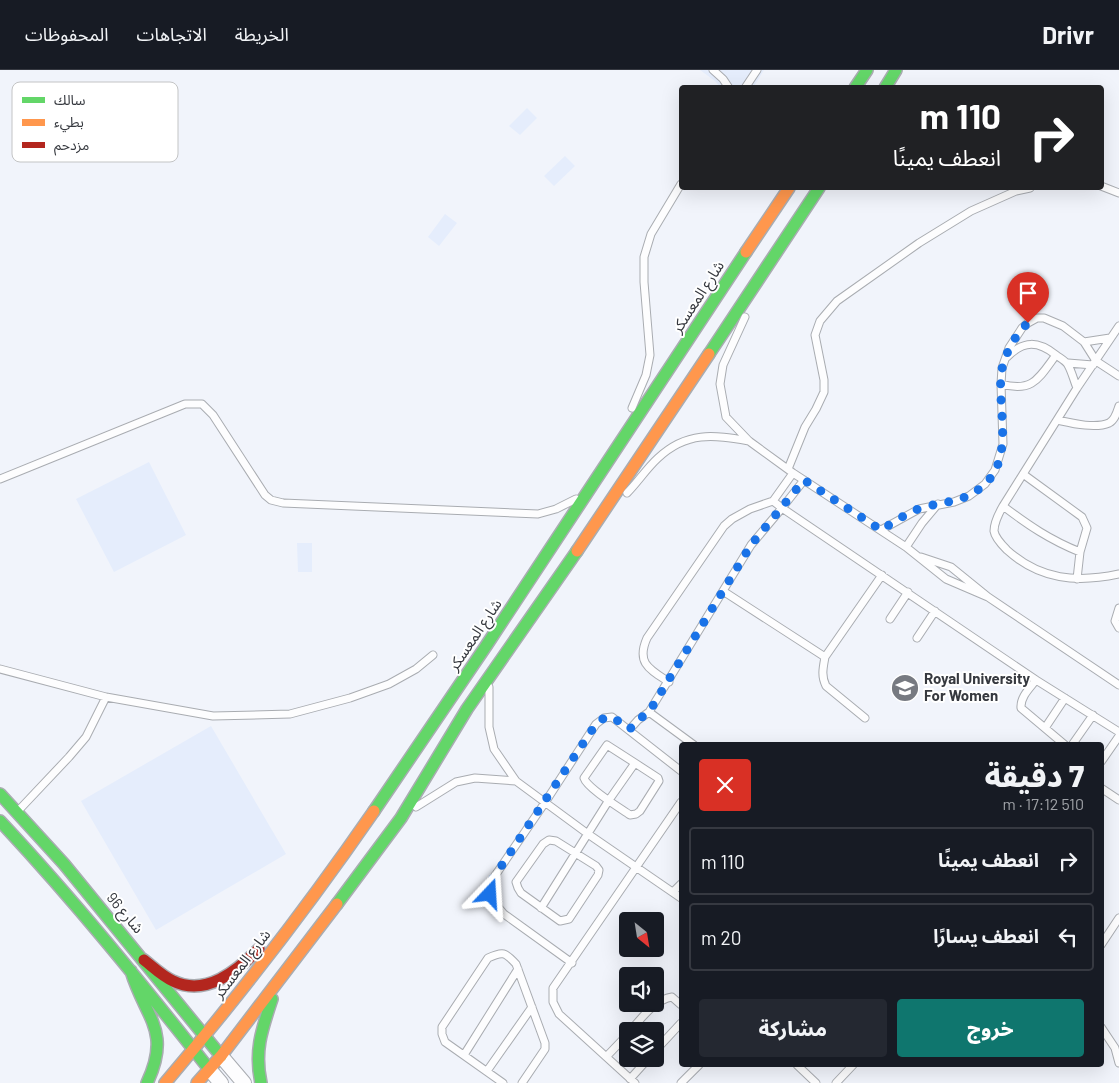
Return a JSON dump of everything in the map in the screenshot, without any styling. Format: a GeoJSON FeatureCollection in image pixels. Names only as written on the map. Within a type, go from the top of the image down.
{"type":"FeatureCollection","features":[{"type":"Feature","properties":{"kind":"main road"},"geometry":{"type":"LineString","coordinates":[[857,85],[867,70]]}},
{"type":"Feature","properties":{"kind":"main road"},"geometry":{"type":"LineString","coordinates":[[887,85],[896,70]]}},
{"type":"Feature","properties":{"kind":"main road","name":"شارع المعسكر"},"geometry":{"type":"LineString","coordinates":[[165,1083],[311,900],[398,778],[788,190]]}},
{"type":"Feature","properties":{"kind":"main road"},"geometry":{"type":"LineString","coordinates":[[197,1083],[221,1056],[277,984],[401,818],[467,709],[600,519],[818,190]]}},
{"type":"Feature","properties":{"kind":"main road","name":"شارع 96"},"geometry":{"type":"LineString","coordinates":[[0,794],[17,811],[144,960],[221,1056]]}},
{"type":"Feature","properties":{"kind":"main road"},"geometry":{"type":"LineString","coordinates":[[0,821],[41,865],[131,971],[209,1069]]}},
{"type":"Feature","properties":{"kind":"main road"},"geometry":{"type":"LineString","coordinates":[[144,960],[175,982],[193,986],[216,983],[242,966],[259,950],[282,922],[311,900]]}},
{"type":"Feature","properties":{"kind":"main road"},"geometry":{"type":"LineString","coordinates":[[131,971],[137,992],[151,1016],[157,1033],[157,1053],[147,1083]]}},
{"type":"Feature","properties":{"kind":"main road"},"geometry":{"type":"LineString","coordinates":[[260,1083],[256,1054],[259,1037],[277,984]]}},
{"type":"Feature","properties":{"kind":"street"},"geometry":{"type":"LineString","coordinates":[[221,1056],[244,1083]]}},
{"type":"Feature","properties":{"kind":"street"},"geometry":{"type":"LineString","coordinates":[[209,1069],[221,1083]]}},
{"type":"Feature","properties":{"kind":"lane"},"geometry":{"type":"LineString","coordinates":[[713,70],[727,85]]}},
{"type":"Feature","properties":{"kind":"lane"},"geometry":{"type":"LineString","coordinates":[[747,85],[757,70]]}},
{"type":"Feature","properties":{"kind":"lane"},"geometry":{"type":"LineString","coordinates":[[606,464],[638,396],[649,366],[650,355],[644,282],[644,257],[651,234],[679,187]]}},
{"type":"Feature","properties":{"kind":"lane"},"geometry":{"type":"LineString","coordinates":[[1104,187],[1119,192]]}},
{"type":"Feature","properties":{"kind":"lane"},"geometry":{"type":"LineString","coordinates":[[669,682],[650,670],[644,659],[642,650],[647,638],[724,526],[732,518],[773,501],[790,471],[805,427],[816,410],[824,392],[824,380],[815,335],[820,321],[837,301],[919,244],[971,211],[1021,190]]}},
{"type":"Feature","properties":{"kind":"lane"},"geometry":{"type":"LineString","coordinates":[[752,304],[787,237]]}},
{"type":"Feature","properties":{"kind":"lane"},"geometry":{"type":"LineString","coordinates":[[747,312],[722,365],[720,384],[726,417],[749,441],[790,471],[906,547],[946,579],[988,597]]}},
{"type":"Feature","properties":{"kind":"lane"},"geometry":{"type":"LineString","coordinates":[[881,530],[919,509],[954,502],[969,496],[985,484],[995,470],[1003,444],[1002,368],[1009,348],[1022,328],[1037,318],[1044,318],[1054,322],[1084,342],[1094,363]]}},
{"type":"Feature","properties":{"kind":"lane"},"geometry":{"type":"LineString","coordinates":[[1119,326],[1077,388],[1003,506],[994,532],[1002,545],[1015,556],[1035,568],[1063,578],[1095,578],[1119,574]]}},
{"type":"Feature","properties":{"kind":"lane"},"geometry":{"type":"LineString","coordinates":[[1084,342],[1110,338]]}},
{"type":"Feature","properties":{"kind":"lane"},"geometry":{"type":"LineString","coordinates":[[1007,358],[1021,346],[1028,344],[1038,345],[1068,363],[1094,363],[1119,376]]}},
{"type":"Feature","properties":{"kind":"lane"},"geometry":{"type":"LineString","coordinates":[[1001,384],[1013,388],[1033,384],[1056,355]]}},
{"type":"Feature","properties":{"kind":"lane"},"geometry":{"type":"LineString","coordinates":[[1068,363],[1077,388]]}},
{"type":"Feature","properties":{"kind":"lane"},"geometry":{"type":"LineString","coordinates":[[0,479],[185,404],[202,404],[213,415],[264,495],[271,500],[283,503],[538,514],[556,509],[586,495]]}},
{"type":"Feature","properties":{"kind":"lane"},"geometry":{"type":"LineString","coordinates":[[1057,420],[1080,425],[1108,423],[1114,419],[1119,406]]}},
{"type":"Feature","properties":{"kind":"lane"},"geometry":{"type":"LineString","coordinates":[[600,519],[633,487],[657,459],[684,441],[700,436],[720,436],[749,441]]}},
{"type":"Feature","properties":{"kind":"lane"},"geometry":{"type":"LineString","coordinates":[[1023,474],[1082,517],[1087,528],[1080,552],[1077,579]]}},
{"type":"Feature","properties":{"kind":"lane"},"geometry":{"type":"LineString","coordinates":[[630,729],[649,712],[669,682],[751,545],[804,480]]}},
{"type":"Feature","properties":{"kind":"lane"},"geometry":{"type":"LineString","coordinates":[[773,501],[1036,680],[1119,732]]}},
{"type":"Feature","properties":{"kind":"lane"},"geometry":{"type":"LineString","coordinates":[[906,547],[938,504]]}},
{"type":"Feature","properties":{"kind":"lane"},"geometry":{"type":"LineString","coordinates":[[1003,506],[1033,529],[1063,546],[1080,552]]}},
{"type":"Feature","properties":{"kind":"lane"},"geometry":{"type":"LineString","coordinates":[[915,555],[951,568],[988,597],[1119,685]]}},
{"type":"Feature","properties":{"kind":"lane"},"geometry":{"type":"LineString","coordinates":[[866,718],[826,686],[822,670],[825,658],[882,575]]}},
{"type":"Feature","properties":{"kind":"lane"},"geometry":{"type":"LineString","coordinates":[[724,591],[825,658]]}},
{"type":"Feature","properties":{"kind":"lane"},"geometry":{"type":"LineString","coordinates":[[890,619],[908,592]]}},
{"type":"Feature","properties":{"kind":"lane"},"geometry":{"type":"LineString","coordinates":[[1119,608],[1115,621],[1119,628]]}},
{"type":"Feature","properties":{"kind":"lane"},"geometry":{"type":"LineString","coordinates":[[917,638],[935,611]]}},
{"type":"Feature","properties":{"kind":"lane"},"geometry":{"type":"LineString","coordinates":[[0,669],[106,697],[213,716],[290,714],[350,698],[389,684],[416,669],[434,655]]}},
{"type":"Feature","properties":{"kind":"lane"},"geometry":{"type":"LineString","coordinates":[[489,677],[489,727],[494,749],[516,781],[588,834],[679,896]]}},
{"type":"Feature","properties":{"kind":"lane"},"geometry":{"type":"LineString","coordinates":[[1036,680],[1022,698],[1021,708],[1061,742]]}},
{"type":"Feature","properties":{"kind":"lane"},"geometry":{"type":"LineString","coordinates":[[17,811],[86,737],[106,697]]}},
{"type":"Feature","properties":{"kind":"lane"},"geometry":{"type":"LineString","coordinates":[[1045,728],[1065,698]]}},
{"type":"Feature","properties":{"kind":"lane"},"geometry":{"type":"LineString","coordinates":[[649,712],[690,742]]}},
{"type":"Feature","properties":{"kind":"lane"},"geometry":{"type":"LineString","coordinates":[[1074,742],[1093,715]]}},
{"type":"Feature","properties":{"kind":"lane"},"geometry":{"type":"LineString","coordinates":[[572,963],[504,914],[496,906],[490,894],[490,883],[546,802],[596,724],[604,718],[612,717],[630,729],[679,769]]}},
{"type":"Feature","properties":{"kind":"lane"},"geometry":{"type":"LineString","coordinates":[[1104,758],[1119,736]]}},
{"type":"Feature","properties":{"kind":"lane"},"geometry":{"type":"LineString","coordinates":[[607,745],[658,778],[659,784],[636,814],[630,815],[609,800],[588,786],[584,781],[584,778],[607,745]]}},
{"type":"Feature","properties":{"kind":"lane"},"geometry":{"type":"LineString","coordinates":[[541,908],[609,800],[635,763]]}},
{"type":"Feature","properties":{"kind":"lane"},"geometry":{"type":"LineString","coordinates":[[401,818],[456,782],[475,778],[516,781]]}},
{"type":"Feature","properties":{"kind":"lane"},"geometry":{"type":"LineString","coordinates":[[1104,790],[1118,798]]}},
{"type":"Feature","properties":{"kind":"lane"},"geometry":{"type":"LineString","coordinates":[[642,1067],[632,1081],[607,1056],[559,1014],[553,1002],[553,988],[679,805]]}},
{"type":"Feature","properties":{"kind":"lane"},"geometry":{"type":"LineString","coordinates":[[550,840],[556,841],[576,853],[596,866],[599,870],[598,875],[568,919],[560,921],[521,894],[516,882],[543,844],[550,840]]}},
{"type":"Feature","properties":{"kind":"lane"},"geometry":{"type":"LineString","coordinates":[[673,892],[679,886]]}},
{"type":"Feature","properties":{"kind":"lane"},"geometry":{"type":"LineString","coordinates":[[1104,940],[1119,918]]}},
{"type":"Feature","properties":{"kind":"lane"},"geometry":{"type":"LineString","coordinates":[[503,1083],[445,1042],[442,1034],[442,1027],[488,958],[500,953],[508,955],[518,969],[542,1035],[545,1049],[522,1083]]}},
{"type":"Feature","properties":{"kind":"lane"},"geometry":{"type":"LineString","coordinates":[[464,1055],[518,969]]}},
{"type":"Feature","properties":{"kind":"lane"},"geometry":{"type":"LineString","coordinates":[[639,1022],[658,1002],[664,999],[672,997],[679,1003]]}},
{"type":"Feature","properties":{"kind":"lane"},"geometry":{"type":"LineString","coordinates":[[487,1071],[532,1007]]}},
{"type":"Feature","properties":{"kind":"lane"},"geometry":{"type":"LineString","coordinates":[[664,1041],[679,1025]]}},
{"type":"Feature","properties":{"kind":"lane"},"geometry":{"type":"LineString","coordinates":[[1104,1032],[1115,1048],[1119,1063]]}},
{"type":"Feature","properties":{"kind":"lane"},"geometry":{"type":"LineString","coordinates":[[607,1056],[619,1043]]}},
{"type":"Feature","properties":{"kind":"lane"},"geometry":{"type":"LineString","coordinates":[[681,1083],[697,1067]]}},
{"type":"Feature","properties":{"kind":"lane"},"geometry":{"type":"LineString","coordinates":[[799,1067],[816,1083]]}},
{"type":"Feature","properties":{"kind":"lane"},"geometry":{"type":"LineString","coordinates":[[804,1071],[807,1067]]}},
{"type":"Feature","properties":{"kind":"lane"},"geometry":{"type":"LineString","coordinates":[[836,1083],[851,1067]]}},
{"type":"Feature","properties":{"kind":"shaded area"},"geometry":{"type":"Polygon","coordinates":[[[700,70],[764,70],[755,85],[718,85],[700,70]]]}},
{"type":"Feature","properties":{"kind":"shaded area"},"geometry":{"type":"Polygon","coordinates":[[[527,108],[537,118],[520,135],[509,126],[527,108]]]}},
{"type":"Feature","properties":{"kind":"shaded area"},"geometry":{"type":"Polygon","coordinates":[[[565,156],[575,166],[554,186],[544,176],[565,156]]]}},
{"type":"Feature","properties":{"kind":"shaded area"},"geometry":{"type":"Polygon","coordinates":[[[445,214],[457,223],[439,246],[428,237],[445,214]]]}},
{"type":"Feature","properties":{"kind":"shaded area"},"geometry":{"type":"Polygon","coordinates":[[[149,462],[186,535],[114,572],[76,499],[149,462]]]}},
{"type":"Feature","properties":{"kind":"shaded area"},"geometry":{"type":"Polygon","coordinates":[[[297,543],[312,543],[312,572],[298,572],[297,543]]]}},
{"type":"Feature","properties":{"kind":"shaded area"},"geometry":{"type":"Polygon","coordinates":[[[211,726],[286,854],[156,930],[81,801],[211,726]]]}},
{"type":"Feature","properties":{"kind":"traffic: fast"},"geometry":{"type":"LineString","coordinates":[[857,85],[867,70]]}},
{"type":"Feature","properties":{"kind":"traffic: fast"},"geometry":{"type":"LineString","coordinates":[[887,85],[896,70]]}},
{"type":"Feature","properties":{"kind":"traffic: fast"},"geometry":{"type":"LineString","coordinates":[[709,354],[818,190]]}},
{"type":"Feature","properties":{"kind":"traffic: fast"},"geometry":{"type":"LineString","coordinates":[[374,811],[486,646],[746,252]]}},
{"type":"Feature","properties":{"kind":"traffic: fast"},"geometry":{"type":"LineString","coordinates":[[337,904],[401,818],[467,709],[577,551]]}},
{"type":"Feature","properties":{"kind":"traffic: fast"},"geometry":{"type":"LineString","coordinates":[[0,794],[64,864],[221,1056]]}},
{"type":"Feature","properties":{"kind":"traffic: fast"},"geometry":{"type":"LineString","coordinates":[[0,821],[107,943],[209,1069]]}},
{"type":"Feature","properties":{"kind":"traffic: fast"},"geometry":{"type":"LineString","coordinates":[[131,971],[154,1025],[157,1037],[154,1065],[147,1083]]}},
{"type":"Feature","properties":{"kind":"traffic: fast"},"geometry":{"type":"LineString","coordinates":[[261,1083],[258,1061],[260,1040],[272,999]]}},
{"type":"Feature","properties":{"kind":"traffic: slow"},"geometry":{"type":"LineString","coordinates":[[746,252],[788,190]]}},
{"type":"Feature","properties":{"kind":"traffic: slow"},"geometry":{"type":"LineString","coordinates":[[577,551],[709,354]]}},
{"type":"Feature","properties":{"kind":"traffic: slow"},"geometry":{"type":"LineString","coordinates":[[165,1083],[273,950],[374,811]]}},
{"type":"Feature","properties":{"kind":"traffic: slow"},"geometry":{"type":"LineString","coordinates":[[197,1083],[221,1056],[337,904]]}},
{"type":"Feature","properties":{"kind":"traffic: jam"},"geometry":{"type":"LineString","coordinates":[[144,960],[173,981],[197,986],[209,984],[231,973],[259,949]]}},
{"type":"Feature","properties":{"kind":"place","name":"Royal University For Women"},"geometry":{"type":"Point","coordinates":[905,688]}},
{"type":"Feature","properties":{"kind":"route"},"geometry":{"type":"LineString","coordinates":[[490,894],[490,883],[546,802],[596,724],[604,718],[612,717],[630,729],[649,712],[751,545],[804,480],[881,530],[919,509],[954,502],[969,496],[985,484],[995,470],[1003,444],[1002,368],[1009,348],[1022,328],[1028,323]]}}]}
